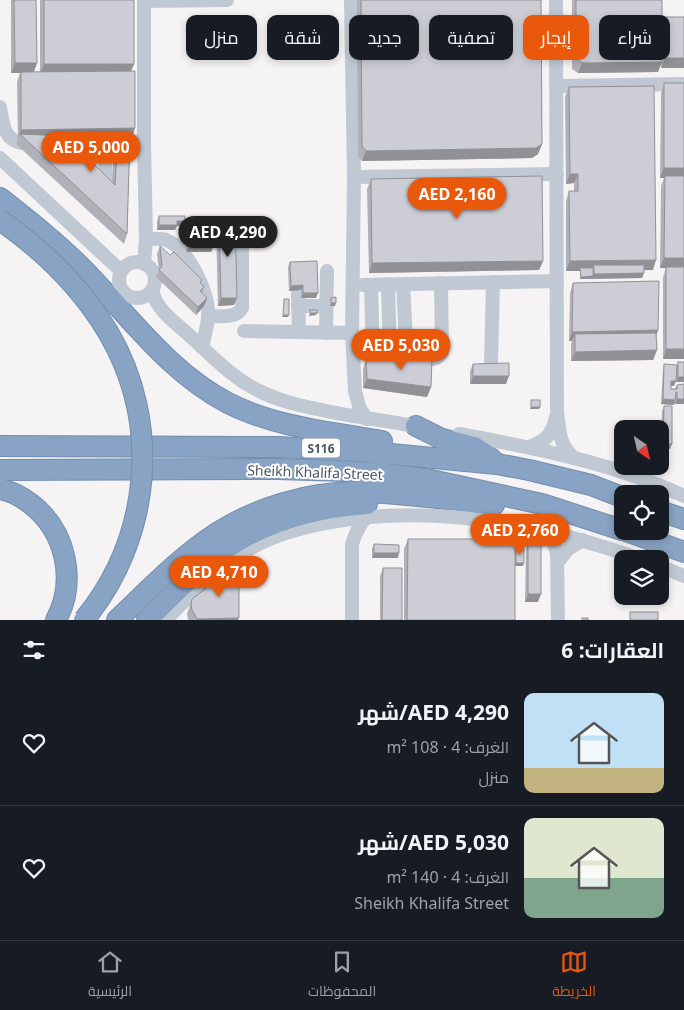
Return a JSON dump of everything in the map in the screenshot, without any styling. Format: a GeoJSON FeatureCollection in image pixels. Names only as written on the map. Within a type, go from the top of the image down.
{"type":"FeatureCollection","features":[{"type":"Feature","properties":{"kind":"highway"},"geometry":{"type":"LineString","coordinates":[[0,198],[48,236],[80,266],[182,373],[204,390],[229,404],[255,415],[286,424],[407,446],[425,457]]}},
{"type":"Feature","properties":{"kind":"highway"},"geometry":{"type":"LineString","coordinates":[[0,220],[43,254],[72,283],[89,304],[117,349],[128,376],[136,404],[141,434],[142,463],[140,492],[134,521],[125,550],[113,576],[84,620]]}},
{"type":"Feature","properties":{"kind":"highway"},"geometry":{"type":"LineString","coordinates":[[416,426],[442,439],[474,447],[497,464]]}},
{"type":"Feature","properties":{"kind":"highway","name":"Sheikh Khalifa Street"},"geometry":{"type":"LineString","coordinates":[[7,446],[312,448],[359,451],[497,464],[560,477],[591,485],[614,494]]}},
{"type":"Feature","properties":{"kind":"highway","name":"Sheikh Khalifa Street"},"geometry":{"type":"LineString","coordinates":[[7,470],[276,468],[379,473],[431,480],[542,504],[614,528]]}},
{"type":"Feature","properties":{"kind":"highway"},"geometry":{"type":"LineString","coordinates":[[0,489],[23,498],[38,510],[50,524],[59,540],[65,558],[67,576],[66,594],[56,620]]}},
{"type":"Feature","properties":{"kind":"highway"},"geometry":{"type":"LineString","coordinates":[[117,620],[200,545],[218,532],[257,512],[290,501],[332,493],[358,492],[434,497],[508,507],[542,504]]}},
{"type":"Feature","properties":{"kind":"highway"},"geometry":{"type":"LineString","coordinates":[[147,620],[208,562],[238,541],[277,522],[326,509],[351,505],[411,501],[434,497]]}},
{"type":"Feature","properties":{"kind":"highway"},"geometry":{"type":"LineString","coordinates":[[669,513],[684,519]]}},
{"type":"Feature","properties":{"kind":"highway","name":"Sheikh Khalifa Street"},"geometry":{"type":"LineString","coordinates":[[650,540],[684,552]]}},
{"type":"Feature","properties":{"kind":"street"},"geometry":{"type":"LineString","coordinates":[[144,264],[146,239],[144,0],[227,0]]}},
{"type":"Feature","properties":{"kind":"street"},"geometry":{"type":"LineString","coordinates":[[351,0],[354,177],[352,333],[355,391],[360,408],[367,419]]}},
{"type":"Feature","properties":{"kind":"street"},"geometry":{"type":"LineString","coordinates":[[556,0],[557,411],[561,440],[566,450],[574,458]]}},
{"type":"Feature","properties":{"kind":"street"},"geometry":{"type":"LineString","coordinates":[[557,86],[684,84]]}},
{"type":"Feature","properties":{"kind":"street"},"geometry":{"type":"LineString","coordinates":[[0,107],[4,130],[9,138],[17,142],[144,142]]}},
{"type":"Feature","properties":{"kind":"street"},"geometry":{"type":"LineString","coordinates":[[104,143],[106,182]]}},
{"type":"Feature","properties":{"kind":"street"},"geometry":{"type":"LineString","coordinates":[[0,158],[121,271]]}},
{"type":"Feature","properties":{"kind":"street"},"geometry":{"type":"LineString","coordinates":[[354,177],[557,174]]}},
{"type":"Feature","properties":{"kind":"street"},"geometry":{"type":"LineString","coordinates":[[208,316],[234,315],[239,313],[242,308],[242,226]]}},
{"type":"Feature","properties":{"kind":"street"},"geometry":{"type":"LineString","coordinates":[[146,239],[166,240],[184,255],[196,271],[207,302],[208,316],[202,346]]}},
{"type":"Feature","properties":{"kind":"street"},"geometry":{"type":"LineString","coordinates":[[140,262],[144,264],[150,268],[154,275],[155,282],[152,290],[143,298],[135,299],[127,296],[119,287],[118,279],[121,271],[127,264],[140,262]]}},
{"type":"Feature","properties":{"kind":"street"},"geometry":{"type":"LineString","coordinates":[[326,333],[327,271]]}},
{"type":"Feature","properties":{"kind":"street"},"geometry":{"type":"LineString","coordinates":[[352,284],[557,281]]}},
{"type":"Feature","properties":{"kind":"street"},"geometry":{"type":"LineString","coordinates":[[491,362],[493,282]]}},
{"type":"Feature","properties":{"kind":"street"},"geometry":{"type":"LineString","coordinates":[[371,284],[373,355],[377,360],[406,360],[436,359],[441,355],[441,283]]}},
{"type":"Feature","properties":{"kind":"street"},"geometry":{"type":"LineString","coordinates":[[388,284],[390,360]]}},
{"type":"Feature","properties":{"kind":"street"},"geometry":{"type":"LineString","coordinates":[[403,284],[406,360]]}},
{"type":"Feature","properties":{"kind":"street"},"geometry":{"type":"LineString","coordinates":[[152,290],[160,307],[230,373],[246,384],[281,400],[300,406],[367,419],[529,447],[616,469],[684,496]]}},
{"type":"Feature","properties":{"kind":"street"},"geometry":{"type":"LineString","coordinates":[[299,332],[298,300],[326,306]]}},
{"type":"Feature","properties":{"kind":"street"},"geometry":{"type":"LineString","coordinates":[[244,331],[352,333]]}},
{"type":"Feature","properties":{"kind":"street"},"geometry":{"type":"LineString","coordinates":[[334,412],[346,403],[355,391]]}},
{"type":"Feature","properties":{"kind":"street"},"geometry":{"type":"LineString","coordinates":[[529,447],[541,442],[550,435],[557,411]]}},
{"type":"Feature","properties":{"kind":"street"},"geometry":{"type":"LineString","coordinates":[[171,618],[210,578],[245,552],[277,536],[335,521],[418,514],[447,516],[546,531],[614,550]]}},
{"type":"Feature","properties":{"kind":"street"},"geometry":{"type":"LineString","coordinates":[[352,620],[352,544],[355,534],[366,517]]}},
{"type":"Feature","properties":{"kind":"street"},"geometry":{"type":"LineString","coordinates":[[335,521],[348,535],[352,544]]}},
{"type":"Feature","properties":{"kind":"street"},"geometry":{"type":"LineString","coordinates":[[546,531],[554,546],[558,562],[558,620]]}},
{"type":"Feature","properties":{"kind":"street"},"geometry":{"type":"LineString","coordinates":[[558,562],[568,549],[582,540]]}},
{"type":"Feature","properties":{"kind":"street"},"geometry":{"type":"LineString","coordinates":[[669,570],[684,576]]}},
{"type":"Feature","properties":{"kind":"building"},"geometry":{"type":"Polygon","coordinates":[[[14,0],[36,0],[37,63],[15,63],[14,0]]]}},
{"type":"Feature","properties":{"kind":"building"},"geometry":{"type":"Polygon","coordinates":[[[44,0],[134,0],[134,64],[44,64],[44,0]]]}},
{"type":"Feature","properties":{"kind":"building"},"geometry":{"type":"Polygon","coordinates":[[[361,0],[541,0],[541,15],[523,15],[523,60],[541,60],[542,144],[536,148],[366,151],[362,146],[361,60],[419,60],[419,15],[361,15],[361,0]]]}},
{"type":"Feature","properties":{"kind":"building"},"geometry":{"type":"Polygon","coordinates":[[[576,0],[662,0],[662,15],[599,15],[599,60],[662,60],[662,62],[582,63],[578,60],[589,60],[589,15],[576,15],[576,0]]]}},
{"type":"Feature","properties":{"kind":"building"},"geometry":{"type":"Polygon","coordinates":[[[670,17],[684,17],[684,58],[670,58],[670,17]]]}},
{"type":"Feature","properties":{"kind":"building"},"geometry":{"type":"Polygon","coordinates":[[[135,71],[135,128],[21,130],[21,72],[135,71]]]}},
{"type":"Feature","properties":{"kind":"building"},"geometry":{"type":"Polygon","coordinates":[[[664,83],[684,83],[684,168],[664,168],[664,83]]]}},
{"type":"Feature","properties":{"kind":"building"},"geometry":{"type":"Polygon","coordinates":[[[654,86],[656,260],[570,261],[569,191],[578,191],[578,174],[570,174],[569,87],[654,86]]]}},
{"type":"Feature","properties":{"kind":"building"},"geometry":{"type":"Polygon","coordinates":[[[118,133],[130,134],[127,234],[20,134],[64,136],[74,145],[90,144],[92,162],[115,185],[118,133]]]}},
{"type":"Feature","properties":{"kind":"building"},"geometry":{"type":"Polygon","coordinates":[[[542,176],[543,261],[372,263],[371,179],[542,176]]]}},
{"type":"Feature","properties":{"kind":"building"},"geometry":{"type":"Polygon","coordinates":[[[665,176],[684,176],[684,258],[664,258],[665,176]]]}},
{"type":"Feature","properties":{"kind":"building"},"geometry":{"type":"Polygon","coordinates":[[[159,216],[185,216],[185,221],[177,221],[177,225],[159,225],[159,216]]]}},
{"type":"Feature","properties":{"kind":"building"},"geometry":{"type":"Polygon","coordinates":[[[188,218],[213,218],[213,247],[188,247],[188,218]]]}},
{"type":"Feature","properties":{"kind":"building"},"geometry":{"type":"Polygon","coordinates":[[[235,218],[237,298],[221,298],[219,219],[235,218]]]}},
{"type":"Feature","properties":{"kind":"building"},"geometry":{"type":"Polygon","coordinates":[[[160,246],[170,255],[174,252],[202,280],[200,282],[204,287],[200,291],[207,298],[198,307],[159,270],[162,266],[160,246]]]}},
{"type":"Feature","properties":{"kind":"building"},"geometry":{"type":"Polygon","coordinates":[[[317,261],[318,293],[303,293],[303,285],[291,286],[290,262],[317,261]]]}},
{"type":"Feature","properties":{"kind":"building"},"geometry":{"type":"Polygon","coordinates":[[[594,265],[644,265],[644,273],[594,274],[594,265]]]}},
{"type":"Feature","properties":{"kind":"building"},"geometry":{"type":"Polygon","coordinates":[[[666,267],[684,267],[684,349],[666,349],[666,267]]]}},
{"type":"Feature","properties":{"kind":"building"},"geometry":{"type":"Polygon","coordinates":[[[580,268],[593,268],[593,276],[581,277],[580,268]]]}},
{"type":"Feature","properties":{"kind":"building"},"geometry":{"type":"Polygon","coordinates":[[[659,281],[658,330],[572,332],[573,283],[659,281]]]}},
{"type":"Feature","properties":{"kind":"building"},"geometry":{"type":"Polygon","coordinates":[[[336,297],[336,303],[331,303],[331,298],[336,297]]]}},
{"type":"Feature","properties":{"kind":"building"},"geometry":{"type":"Polygon","coordinates":[[[284,299],[289,299],[289,315],[283,315],[284,299]]]}},
{"type":"Feature","properties":{"kind":"building"},"geometry":{"type":"Polygon","coordinates":[[[310,310],[317,310],[317,313],[310,313],[310,310]]]}},
{"type":"Feature","properties":{"kind":"building"},"geometry":{"type":"Polygon","coordinates":[[[656,333],[657,350],[575,352],[575,334],[656,333]]]}},
{"type":"Feature","properties":{"kind":"building"},"geometry":{"type":"Polygon","coordinates":[[[432,358],[431,387],[367,379],[366,359],[432,358]]]}},
{"type":"Feature","properties":{"kind":"building"},"geometry":{"type":"Polygon","coordinates":[[[678,362],[684,362],[684,377],[678,377],[678,362]]]}},
{"type":"Feature","properties":{"kind":"building"},"geometry":{"type":"Polygon","coordinates":[[[509,363],[509,376],[473,376],[473,364],[509,363]]]}},
{"type":"Feature","properties":{"kind":"building"},"geometry":{"type":"Polygon","coordinates":[[[664,364],[677,365],[676,381],[671,381],[671,389],[677,389],[677,385],[684,384],[684,399],[677,399],[676,392],[675,400],[663,399],[664,364]]]}},
{"type":"Feature","properties":{"kind":"building"},"geometry":{"type":"Polygon","coordinates":[[[531,400],[540,400],[540,407],[531,407],[531,400]]]}},
{"type":"Feature","properties":{"kind":"building"},"geometry":{"type":"Polygon","coordinates":[[[664,406],[672,406],[672,444],[669,444],[669,420],[664,420],[664,406]]]}},
{"type":"Feature","properties":{"kind":"building"},"geometry":{"type":"Polygon","coordinates":[[[408,539],[515,539],[515,620],[407,620],[408,539]]]}},
{"type":"Feature","properties":{"kind":"building"},"geometry":{"type":"Polygon","coordinates":[[[528,542],[541,542],[541,594],[528,594],[528,542]]]}},
{"type":"Feature","properties":{"kind":"building"},"geometry":{"type":"Polygon","coordinates":[[[374,544],[399,545],[399,553],[374,553],[374,544]]]}},
{"type":"Feature","properties":{"kind":"building"},"geometry":{"type":"Polygon","coordinates":[[[516,550],[524,550],[524,563],[516,563],[516,550]]]}},
{"type":"Feature","properties":{"kind":"building"},"geometry":{"type":"Polygon","coordinates":[[[239,563],[239,618],[197,619],[192,610],[192,599],[239,563]]]}},
{"type":"Feature","properties":{"kind":"building"},"geometry":{"type":"Polygon","coordinates":[[[383,568],[402,568],[402,620],[382,620],[383,568]]]}},
{"type":"Feature","properties":{"kind":"building"},"geometry":{"type":"Polygon","coordinates":[[[630,612],[658,612],[658,620],[630,620],[630,612]]]}}]}
